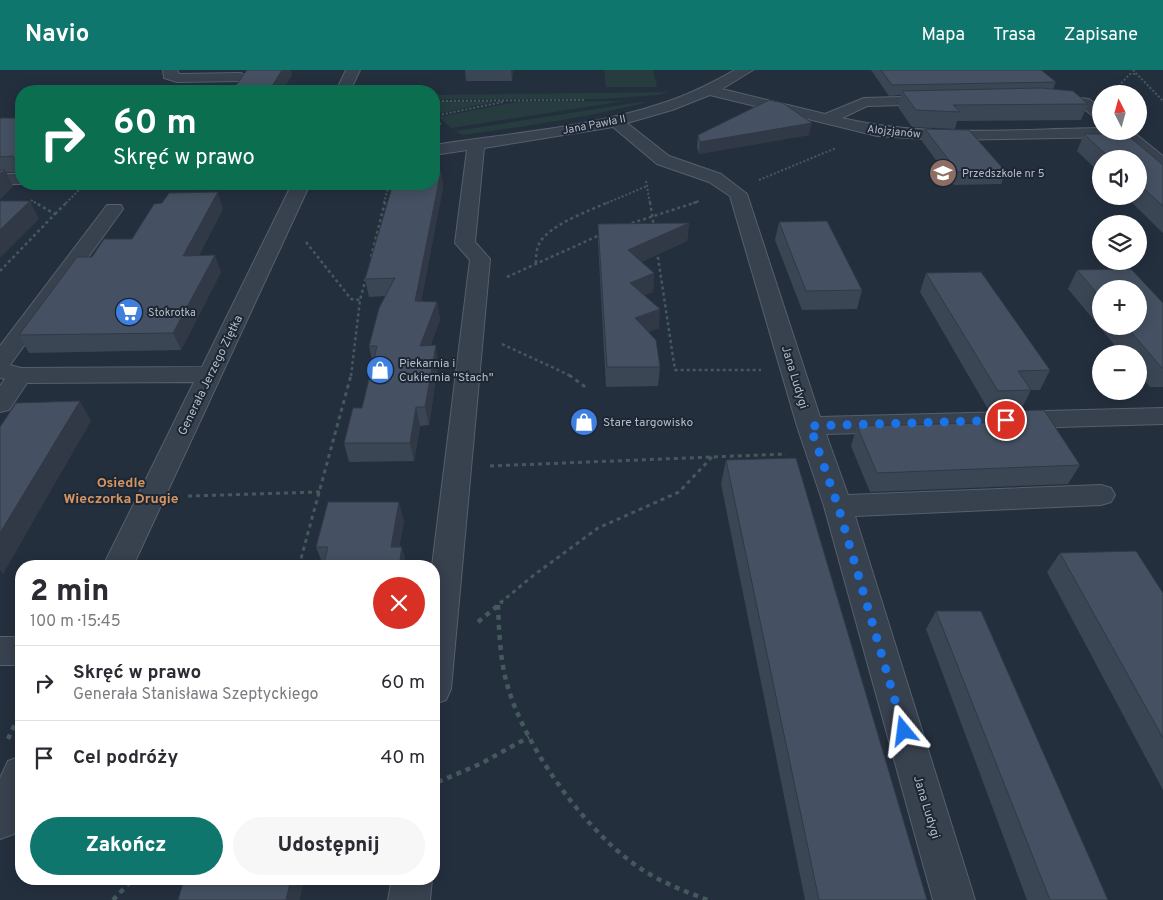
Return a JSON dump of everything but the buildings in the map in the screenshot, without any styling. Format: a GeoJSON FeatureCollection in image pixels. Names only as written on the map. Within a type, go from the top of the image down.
{"type":"FeatureCollection","features":[{"type":"Feature","properties":{"kind":"street"},"geometry":{"type":"LineString","coordinates":[[170,70],[169,75],[177,78],[243,74]]}},
{"type":"Feature","properties":{"kind":"street"},"geometry":{"type":"LineString","coordinates":[[346,85],[353,70]]}},
{"type":"Feature","properties":{"kind":"street","name":"Jana Pawła II"},"geometry":{"type":"LineString","coordinates":[[440,149],[615,121],[668,107],[709,90],[746,70]]}},
{"type":"Feature","properties":{"kind":"street"},"geometry":{"type":"LineString","coordinates":[[235,85],[243,74]]}},
{"type":"Feature","properties":{"kind":"street","name":"Alojzjanów"},"geometry":{"type":"LineString","coordinates":[[709,90],[877,131],[943,135],[1092,132]]}},
{"type":"Feature","properties":{"kind":"street"},"geometry":{"type":"LineString","coordinates":[[1035,98],[1084,102],[1092,108]]}},
{"type":"Feature","properties":{"kind":"street"},"geometry":{"type":"LineString","coordinates":[[826,119],[864,102],[950,100]]}},
{"type":"Feature","properties":{"kind":"street","name":"Jana Ludygi"},"geometry":{"type":"LineString","coordinates":[[615,121],[663,160],[715,178],[738,194],[810,426],[838,506],[954,900]]}},
{"type":"Feature","properties":{"kind":"street","name":"Alojzjanów"},"geometry":{"type":"LineString","coordinates":[[1134,140],[1163,164]]}},
{"type":"Feature","properties":{"kind":"street"},"geometry":{"type":"LineString","coordinates":[[440,633],[480,258],[465,244],[476,144]]}},
{"type":"Feature","properties":{"kind":"street"},"geometry":{"type":"LineString","coordinates":[[0,179],[15,179]]}},
{"type":"Feature","properties":{"kind":"street","name":"Generała Jerzego Ziętka"},"geometry":{"type":"LineString","coordinates":[[121,560],[298,190]]}},
{"type":"Feature","properties":{"kind":"street"},"geometry":{"type":"LineString","coordinates":[[0,362],[114,209]]}},
{"type":"Feature","properties":{"kind":"street"},"geometry":{"type":"LineString","coordinates":[[0,404],[10,373],[210,374]]}},
{"type":"Feature","properties":{"kind":"street"},"geometry":{"type":"LineString","coordinates":[[810,426],[1163,416]]}},
{"type":"Feature","properties":{"kind":"street"},"geometry":{"type":"LineString","coordinates":[[838,506],[1101,495]]}},
{"type":"Feature","properties":{"kind":"street"},"geometry":{"type":"LineString","coordinates":[[0,651],[15,651]]}},
{"type":"Feature","properties":{"kind":"street"},"geometry":{"type":"LineString","coordinates":[[0,820],[13,760]]}},
{"type":"Feature","properties":{"kind":"street"},"geometry":{"type":"LineString","coordinates":[[409,900],[411,885]]}},
{"type":"Feature","properties":{"kind":"path"},"geometry":{"type":"LineString","coordinates":[[1133,70],[1163,101]]}},
{"type":"Feature","properties":{"kind":"path"},"geometry":{"type":"LineString","coordinates":[[1120,85],[1130,74],[1136,74]]}},
{"type":"Feature","properties":{"kind":"path"},"geometry":{"type":"LineString","coordinates":[[440,115],[514,100]]}},
{"type":"Feature","properties":{"kind":"path"},"geometry":{"type":"LineString","coordinates":[[440,101],[588,100]]}},
{"type":"Feature","properties":{"kind":"path"},"geometry":{"type":"LineString","coordinates":[[620,227],[732,190],[848,143],[876,137],[877,131]]}},
{"type":"Feature","properties":{"kind":"path"},"geometry":{"type":"LineString","coordinates":[[646,178],[654,230]]}},
{"type":"Feature","properties":{"kind":"path"},"geometry":{"type":"LineString","coordinates":[[536,263],[536,251],[543,238],[574,219],[647,186]]}},
{"type":"Feature","properties":{"kind":"path"},"geometry":{"type":"LineString","coordinates":[[0,271],[79,190]]}},
{"type":"Feature","properties":{"kind":"path"},"geometry":{"type":"LineString","coordinates":[[369,265],[388,190]]}},
{"type":"Feature","properties":{"kind":"path"},"geometry":{"type":"LineString","coordinates":[[26,197],[55,214]]}},
{"type":"Feature","properties":{"kind":"path"},"geometry":{"type":"LineString","coordinates":[[477,290],[602,234]]}},
{"type":"Feature","properties":{"kind":"path"},"geometry":{"type":"LineString","coordinates":[[301,236],[351,299],[360,300]]}},
{"type":"Feature","properties":{"kind":"path"},"geometry":{"type":"LineString","coordinates":[[657,245],[675,370],[765,370]]}},
{"type":"Feature","properties":{"kind":"path"},"geometry":{"type":"LineString","coordinates":[[302,560],[353,368],[360,300],[367,274]]}},
{"type":"Feature","properties":{"kind":"path"},"geometry":{"type":"LineString","coordinates":[[500,343],[568,374],[588,389]]}},
{"type":"Feature","properties":{"kind":"path"},"geometry":{"type":"LineString","coordinates":[[489,466],[789,453]]}},
{"type":"Feature","properties":{"kind":"path"},"geometry":{"type":"LineString","coordinates":[[474,626],[498,605],[598,528],[678,492],[712,457]]}},
{"type":"Feature","properties":{"kind":"path"},"geometry":{"type":"LineString","coordinates":[[186,496],[320,492]]}},
{"type":"Feature","properties":{"kind":"path"},"geometry":{"type":"LineString","coordinates":[[498,605],[502,658],[508,686],[529,737],[586,819],[621,854],[667,885],[708,900]]}},
{"type":"Feature","properties":{"kind":"path"},"geometry":{"type":"LineString","coordinates":[[440,781],[480,764],[529,737]]}},
{"type":"Feature","properties":{"kind":"path"},"geometry":{"type":"LineString","coordinates":[[113,900],[127,885]]}},
{"type":"Feature","properties":{"kind":"green space"},"geometry":{"type":"Polygon","coordinates":[[[604,70],[653,70],[657,87],[606,87],[604,70]]]}},
{"type":"Feature","properties":{"kind":"green space"},"geometry":{"type":"Polygon","coordinates":[[[669,92],[658,95],[603,99],[440,99],[440,95],[669,92]]]}},
{"type":"Feature","properties":{"kind":"green space"},"geometry":{"type":"Polygon","coordinates":[[[440,101],[494,102],[440,113],[440,101]]]}},
{"type":"Feature","properties":{"kind":"green space"},"geometry":{"type":"Polygon","coordinates":[[[625,101],[451,128],[440,118],[517,102],[625,101]]]}},
{"type":"Feature","properties":{"kind":"green space"},"geometry":{"type":"Polygon","coordinates":[[[647,102],[602,113],[533,125],[463,135],[456,131],[647,102]]]}},
{"type":"Feature","properties":{"kind":"place","name":"Przedszkole nr 5"},"geometry":{"type":"Point","coordinates":[943,173]}},
{"type":"Feature","properties":{"kind":"place","name":"Stokrotka"},"geometry":{"type":"Point","coordinates":[129,312]}},
{"type":"Feature","properties":{"kind":"place","name":"Piekarnia i Cukiernia \"Stach\""},"geometry":{"type":"Point","coordinates":[380,370]}},
{"type":"Feature","properties":{"kind":"place","name":"Stare targowisko"},"geometry":{"type":"Point","coordinates":[584,422]}},
{"type":"Feature","properties":{"kind":"district","name":"Osiedle Wieczorka Drugie"},"geometry":{"type":"Point","coordinates":[121,490]}},
{"type":"Feature","properties":{"kind":"route"},"geometry":{"type":"LineString","coordinates":[[904,731],[838,506],[810,426],[1006,420]]}}]}
